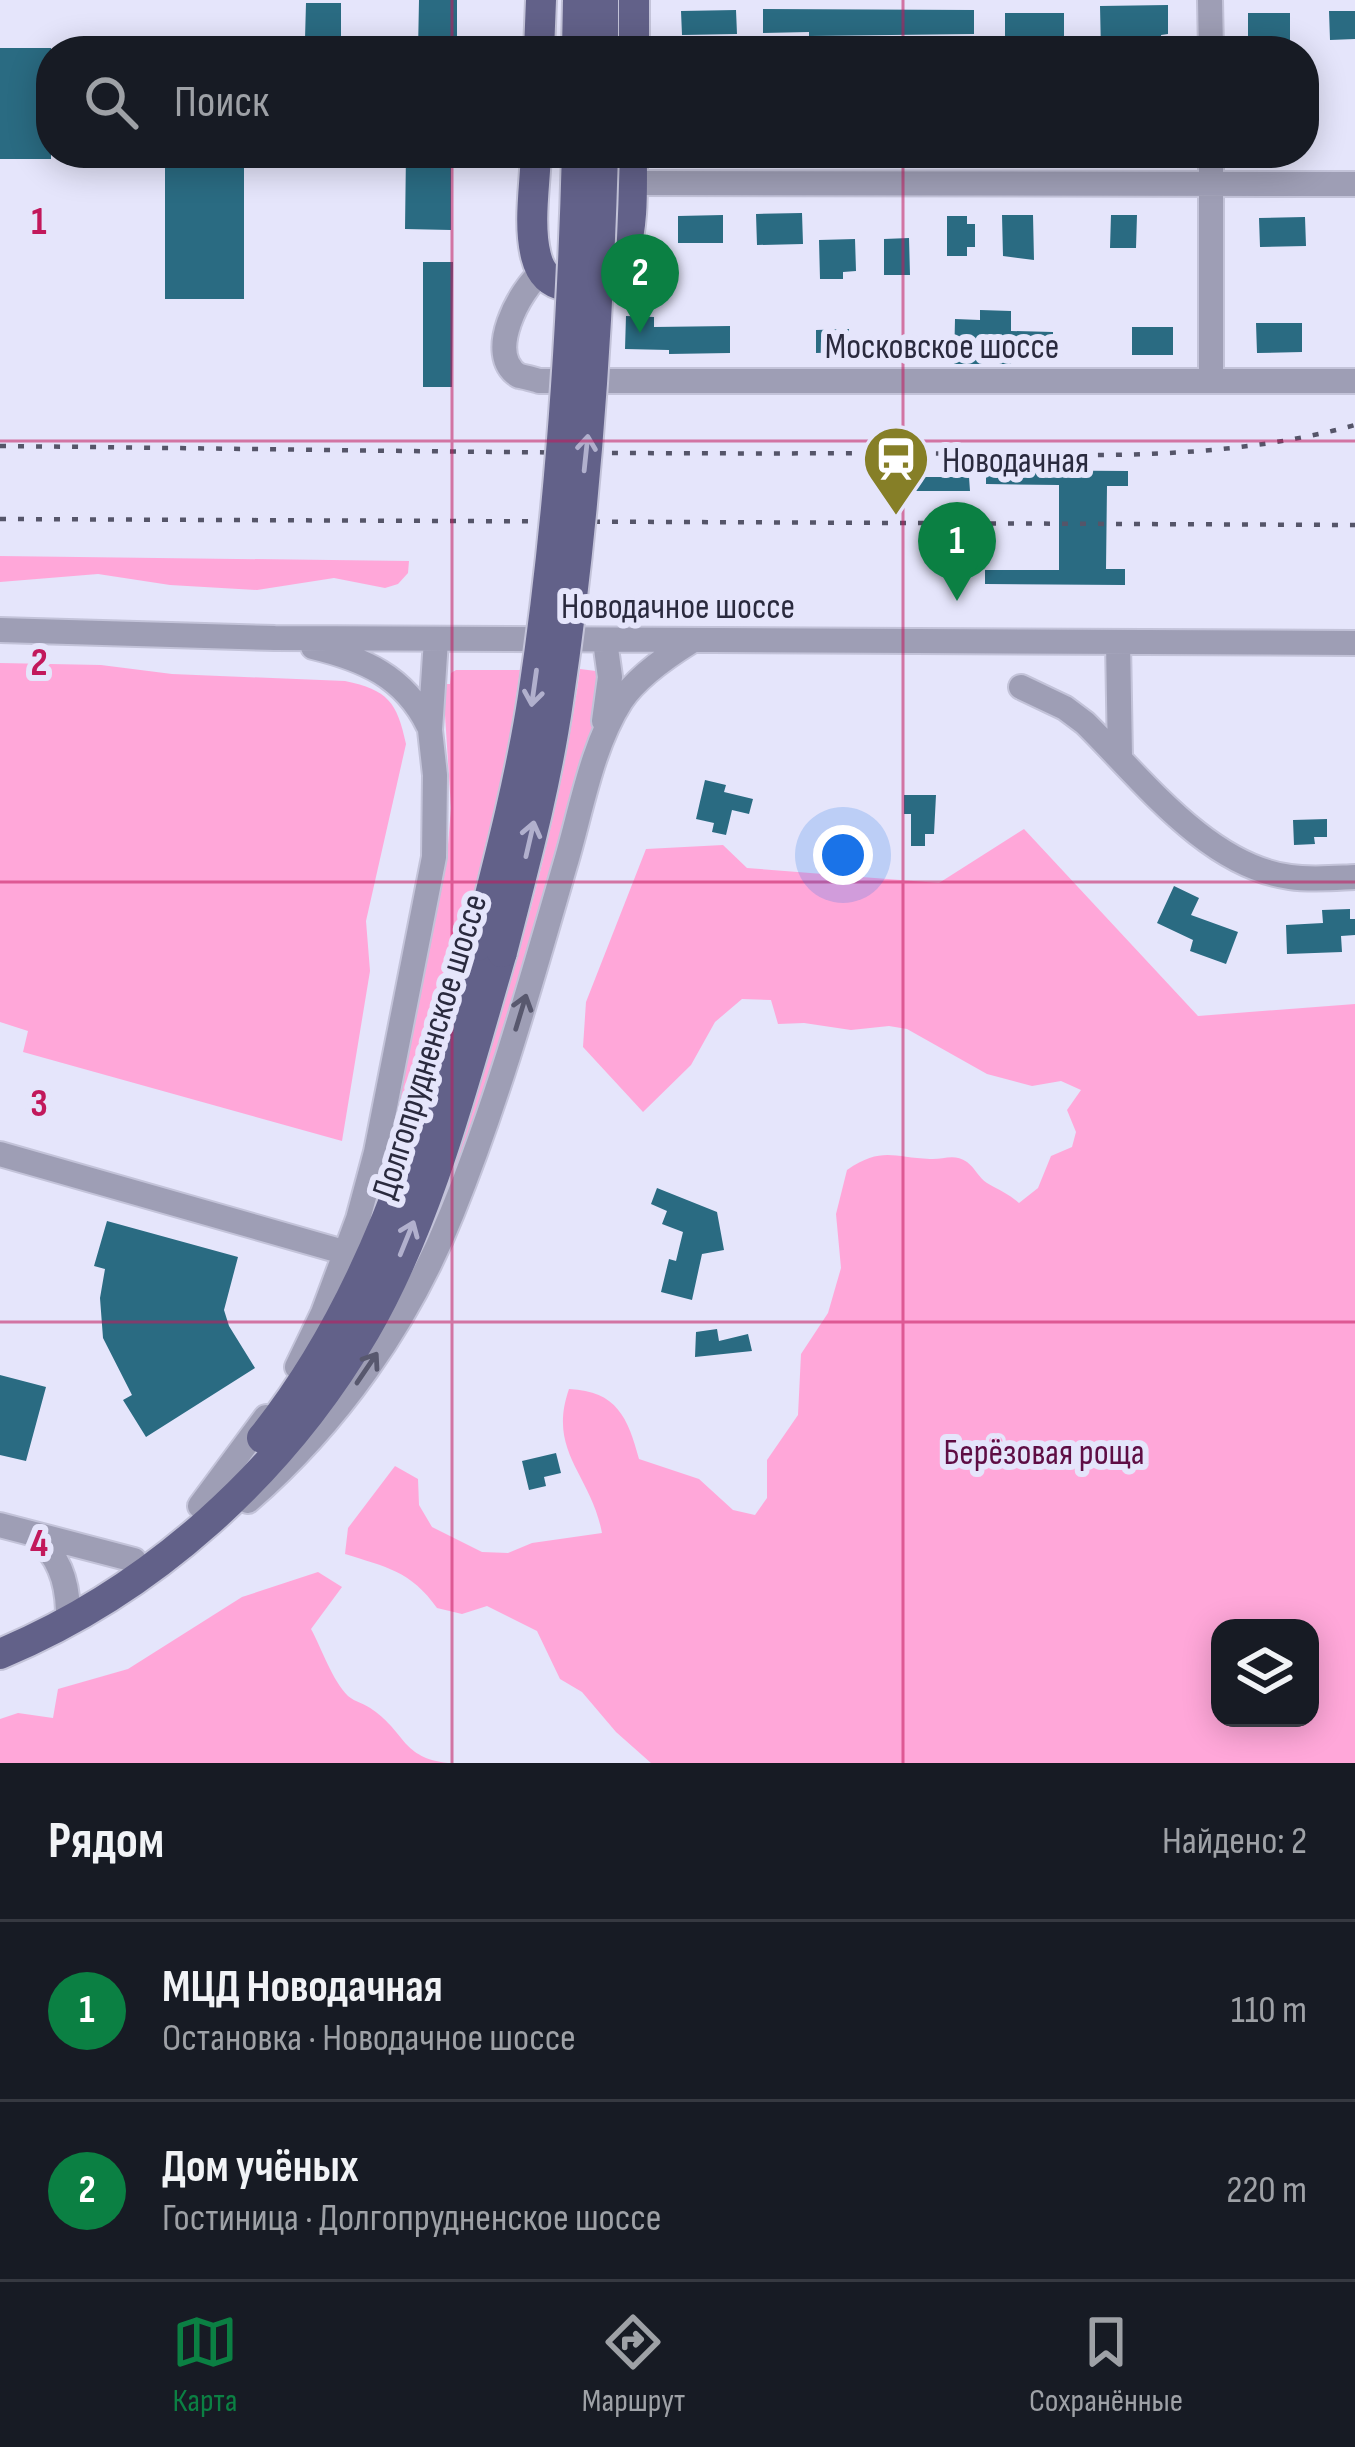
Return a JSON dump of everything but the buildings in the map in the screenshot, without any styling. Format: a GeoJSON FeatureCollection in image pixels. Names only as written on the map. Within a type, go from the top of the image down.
{"type":"FeatureCollection","features":[{"type":"Feature","properties":{"kind":"main road"},"geometry":{"type":"LineString","coordinates":[[577,36],[578,0]]}},
{"type":"Feature","properties":{"kind":"main road"},"geometry":{"type":"LineString","coordinates":[[603,0],[603,36]]}},
{"type":"Feature","properties":{"kind":"main road"},"geometry":{"type":"LineString","coordinates":[[634,0],[634,36]]}},
{"type":"Feature","properties":{"kind":"main road"},"geometry":{"type":"LineString","coordinates":[[637,36],[646,0]]}},
{"type":"Feature","properties":{"kind":"main road"},"geometry":{"type":"LineString","coordinates":[[538,4],[539,36]]}},
{"type":"Feature","properties":{"kind":"main road"},"geometry":{"type":"LineString","coordinates":[[536,168],[534,242],[542,272],[562,286],[591,287],[605,283],[620,270],[632,168]]}},
{"type":"Feature","properties":{"kind":"main road","name":"Долгопрудненское шоссе"},"geometry":{"type":"LineString","coordinates":[[0,1652],[46,1635],[148,1561],[263,1467],[304,1418],[365,1330],[426,1193],[489,949],[548,581],[571,314],[576,168]]}},
{"type":"Feature","properties":{"kind":"main road","name":"Долгопрудненское шоссе"},"geometry":{"type":"LineString","coordinates":[[0,1652],[148,1561],[285,1410],[342,1318],[401,1184],[541,794],[571,604],[589,424],[602,168]]}},
{"type":"Feature","properties":{"kind":"street"},"geometry":{"type":"LineString","coordinates":[[1210,0],[1210,36]]}},
{"type":"Feature","properties":{"kind":"street"},"geometry":{"type":"LineString","coordinates":[[632,168],[1355,184]]}},
{"type":"Feature","properties":{"kind":"street"},"geometry":{"type":"LineString","coordinates":[[1211,168],[1211,381]]}},
{"type":"Feature","properties":{"kind":"street","name":"Московское шоссе"},"geometry":{"type":"LineString","coordinates":[[542,272],[520,293],[507,335],[506,355],[512,368],[529,378],[618,382],[1355,381]]}},
{"type":"Feature","properties":{"kind":"street","name":"Новодачное шоссе"},"geometry":{"type":"LineString","coordinates":[[0,630],[436,640],[1355,643]]}},
{"type":"Feature","properties":{"kind":"street"},"geometry":{"type":"LineString","coordinates":[[275,638],[376,668],[417,702],[430,730]]}},
{"type":"Feature","properties":{"kind":"street"},"geometry":{"type":"LineString","coordinates":[[200,1506],[278,1401],[323,1313],[347,1253],[376,1152],[434,857],[430,730],[436,640]]}},
{"type":"Feature","properties":{"kind":"street"},"geometry":{"type":"LineString","coordinates":[[0,1525],[148,1561],[228,1518],[316,1435],[349,1396],[404,1310],[450,1218],[488,1115],[600,747],[610,677],[604,640]]}},
{"type":"Feature","properties":{"kind":"street"},"geometry":{"type":"LineString","coordinates":[[600,747],[630,689],[690,642]]}},
{"type":"Feature","properties":{"kind":"street"},"geometry":{"type":"LineString","coordinates":[[1118,642],[1120,758]]}},
{"type":"Feature","properties":{"kind":"street"},"geometry":{"type":"LineString","coordinates":[[1021,687],[1065,708],[1224,854],[1288,877],[1355,877]]}},
{"type":"Feature","properties":{"kind":"street"},"geometry":{"type":"LineString","coordinates":[[0,1154],[347,1253]]}},
{"type":"Feature","properties":{"kind":"street"},"geometry":{"type":"LineString","coordinates":[[33,1533],[58,1561],[68,1610]]}},
{"type":"Feature","properties":{"kind":"green space"},"geometry":{"type":"Polygon","coordinates":[[[0,556],[409,561],[408,573],[398,584],[385,588],[334,578],[257,590],[170,585],[98,574],[0,582],[0,556]]]}},
{"type":"Feature","properties":{"kind":"green space"},"geometry":{"type":"Polygon","coordinates":[[[0,663],[345,681],[381,694],[394,708],[406,744],[366,921],[370,971],[342,1141],[23,1052],[28,1031],[0,1022],[0,663]]]}},
{"type":"Feature","properties":{"kind":"green space"},"geometry":{"type":"Polygon","coordinates":[[[580,669],[596,671],[603,704],[491,1081],[452,1186],[447,1184],[542,865],[580,669]]]}},
{"type":"Feature","properties":{"kind":"green space"},"geometry":{"type":"Polygon","coordinates":[[[456,670],[520,670],[497,799],[465,926],[407,1114],[386,1176],[382,1176],[448,845],[451,808],[443,684],[450,684],[456,670]]]}},
{"type":"Feature","properties":{"kind":"green space","name":"Берёзовая роща"},"geometry":{"type":"Polygon","coordinates":[[[1024,829],[1198,1016],[1355,1004],[1355,1763],[651,1763],[582,1692],[560,1679],[537,1631],[487,1606],[462,1614],[437,1608],[407,1578],[345,1554],[348,1528],[395,1466],[418,1479],[419,1505],[432,1527],[482,1552],[508,1553],[532,1543],[602,1533],[563,1430],[569,1389],[599,1395],[618,1409],[639,1459],[699,1479],[733,1510],[755,1515],[767,1498],[767,1460],[798,1415],[801,1354],[828,1313],[841,1268],[836,1214],[847,1170],[888,1155],[958,1158],[1019,1203],[1038,1188],[1051,1156],[1072,1147],[1076,1132],[1067,1110],[1081,1090],[1061,1081],[1032,1086],[987,1074],[907,1029],[778,1024],[771,1000],[742,999],[715,1022],[691,1065],[643,1112],[583,1047],[586,1002],[646,849],[723,845],[747,868],[939,883],[1024,829]]]}},
{"type":"Feature","properties":{"kind":"green space"},"geometry":{"type":"Polygon","coordinates":[[[318,1572],[342,1587],[311,1629],[342,1689],[384,1718],[412,1750],[448,1763],[0,1763],[0,1719],[18,1713],[53,1718],[58,1689],[128,1669],[242,1597],[318,1572]]]}},
{"type":"Feature","properties":{"kind":"railway"},"geometry":{"type":"LineString","coordinates":[[0,446],[1121,455],[1240,447],[1355,425]]}},
{"type":"Feature","properties":{"kind":"railway"},"geometry":{"type":"LineString","coordinates":[[0,519],[1355,525]]}},
{"type":"Feature","properties":{"kind":"place","name":"Дом учёных"},"geometry":{"type":"Point","coordinates":[640,333]}},
{"type":"Feature","properties":{"kind":"place","name":"Новодачная"},"geometry":{"type":"Point","coordinates":[896,518]}},
{"type":"Feature","properties":{"kind":"place","name":"МЦД Новодачная"},"geometry":{"type":"Point","coordinates":[957,601]}}]}
